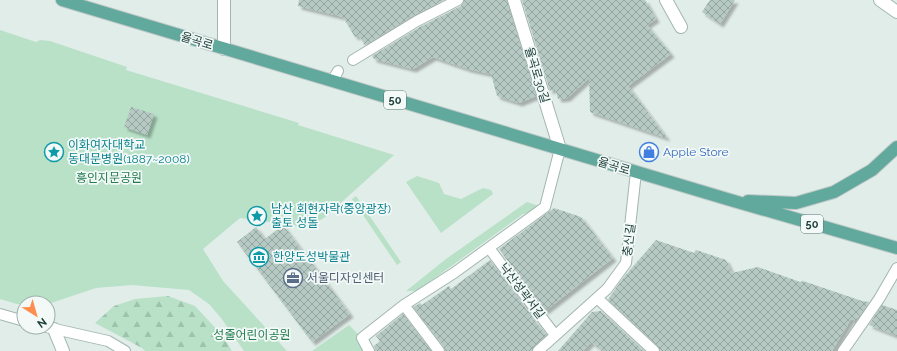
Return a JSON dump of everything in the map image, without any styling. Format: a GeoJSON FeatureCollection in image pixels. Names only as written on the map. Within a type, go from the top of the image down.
{"type":"FeatureCollection","features":[{"type":"Feature","properties":{"kind":"main road","name":"율곡로"},"geometry":{"type":"LineString","coordinates":[[62,0],[224,49],[335,76],[560,149],[727,200],[897,248]]}},
{"type":"Feature","properties":{"kind":"main road"},"geometry":{"type":"LineString","coordinates":[[727,200],[796,203],[834,192],[872,170],[897,147]]}},
{"type":"Feature","properties":{"kind":"street"},"geometry":{"type":"LineString","coordinates":[[224,0],[224,49]]}},
{"type":"Feature","properties":{"kind":"street","name":"율곡로30길"},"geometry":{"type":"LineString","coordinates":[[514,0],[560,149]]}},
{"type":"Feature","properties":{"kind":"street"},"geometry":{"type":"LineString","coordinates":[[666,0],[681,27]]}},
{"type":"Feature","properties":{"kind":"street"},"geometry":{"type":"LineString","coordinates":[[880,0],[897,12]]}},
{"type":"Feature","properties":{"kind":"street"},"geometry":{"type":"LineString","coordinates":[[54,335],[63,351]]}},
{"type":"Feature","properties":{"kind":"lane"},"geometry":{"type":"LineString","coordinates":[[353,60],[417,21],[458,0]]}},
{"type":"Feature","properties":{"kind":"lane"},"geometry":{"type":"LineString","coordinates":[[369,351],[362,338],[404,305],[454,273],[545,207],[560,149]]}},
{"type":"Feature","properties":{"kind":"lane","name":"충신길"},"geometry":{"type":"LineString","coordinates":[[538,351],[607,289],[626,263],[636,172]]}},
{"type":"Feature","properties":{"kind":"lane","name":"낙산성곽서길"},"geometry":{"type":"LineString","coordinates":[[489,248],[555,335]]}},
{"type":"Feature","properties":{"kind":"lane"},"geometry":{"type":"LineString","coordinates":[[843,351],[879,299],[897,268]]}},
{"type":"Feature","properties":{"kind":"lane"},"geometry":{"type":"LineString","coordinates":[[597,298],[654,351]]}},
{"type":"Feature","properties":{"kind":"lane"},"geometry":{"type":"LineString","coordinates":[[404,305],[439,351]]}},
{"type":"Feature","properties":{"kind":"lane"},"geometry":{"type":"LineString","coordinates":[[0,314],[16,319]]}},
{"type":"Feature","properties":{"kind":"lane"},"geometry":{"type":"LineString","coordinates":[[56,329],[108,340],[125,351]]}},
{"type":"Feature","properties":{"kind":"green space","name":"흥인지문공원"},"geometry":{"type":"Polygon","coordinates":[[[0,30],[36,42],[40,40],[50,41],[127,67],[126,70],[299,123],[298,125],[394,155],[324,218],[313,224],[299,226],[240,218],[203,249],[223,281],[287,351],[244,351],[221,318],[209,304],[189,290],[132,285],[96,288],[56,301],[56,295],[16,295],[16,304],[0,299],[0,30]]]}},
{"type":"Feature","properties":{"kind":"green space"},"geometry":{"type":"Polygon","coordinates":[[[417,176],[439,183],[444,194],[461,199],[483,188],[491,190],[493,194],[441,233],[406,182],[417,176]]]}},
{"type":"Feature","properties":{"kind":"green space"},"geometry":{"type":"Polygon","coordinates":[[[356,196],[401,262],[397,265],[352,199],[356,196]]]}},
{"type":"Feature","properties":{"kind":"green space"},"geometry":{"type":"Polygon","coordinates":[[[527,202],[539,206],[529,213],[523,214],[417,291],[406,291],[446,259],[527,202]]]}},
{"type":"Feature","properties":{"kind":"green space"},"geometry":{"type":"Polygon","coordinates":[[[168,296],[195,306],[223,336],[232,351],[145,351],[95,323],[114,306],[135,299],[168,296]]]}},
{"type":"Feature","properties":{"kind":"green space"},"geometry":{"type":"Polygon","coordinates":[[[349,325],[362,338],[369,351],[312,351],[349,325]]]}},
{"type":"Feature","properties":{"kind":"building"},"geometry":{"type":"Polygon","coordinates":[[[299,0],[444,0],[414,15],[365,45],[358,35],[355,37],[343,17],[298,6],[299,0]]]}},
{"type":"Feature","properties":{"kind":"building"},"geometry":{"type":"Polygon","coordinates":[[[464,0],[507,0],[536,96],[519,103],[497,96],[491,74],[468,69],[433,57],[413,69],[374,59],[372,56],[420,27],[461,6],[464,0]]]}},
{"type":"Feature","properties":{"kind":"building"},"geometry":{"type":"Polygon","coordinates":[[[522,0],[645,0],[656,19],[647,25],[671,54],[628,86],[667,138],[590,112],[589,78],[567,98],[558,99],[555,88],[550,91],[522,0]]]}},
{"type":"Feature","properties":{"kind":"building"},"geometry":{"type":"Polygon","coordinates":[[[710,0],[735,0],[720,24],[702,12],[710,0]]]}},
{"type":"Feature","properties":{"kind":"building"},"geometry":{"type":"Polygon","coordinates":[[[131,107],[154,114],[147,135],[124,127],[131,107]]]}},
{"type":"Feature","properties":{"kind":"building"},"geometry":{"type":"Polygon","coordinates":[[[554,208],[581,217],[613,258],[545,311],[499,249],[554,208]]]}},
{"type":"Feature","properties":{"kind":"building","name":"서울디자인센터"},"geometry":{"type":"Polygon","coordinates":[[[283,225],[350,314],[312,342],[237,242],[256,227],[265,239],[283,225]]]}},
{"type":"Feature","properties":{"kind":"building"},"geometry":{"type":"Polygon","coordinates":[[[656,240],[694,253],[696,250],[726,260],[732,273],[758,267],[800,282],[803,281],[869,302],[856,321],[851,319],[832,351],[660,351],[658,346],[608,300],[624,277],[656,240]]]}},
{"type":"Feature","properties":{"kind":"building"},"geometry":{"type":"Polygon","coordinates":[[[490,260],[534,319],[530,322],[535,321],[546,335],[534,346],[532,351],[445,351],[444,347],[413,307],[420,303],[422,305],[449,286],[451,289],[490,260]]]}},
{"type":"Feature","properties":{"kind":"building"},"geometry":{"type":"Polygon","coordinates":[[[882,305],[897,310],[897,336],[869,325],[882,305]]]}},
{"type":"Feature","properties":{"kind":"building"},"geometry":{"type":"Polygon","coordinates":[[[601,311],[644,351],[602,351],[591,342],[583,351],[558,351],[592,312],[601,311]]]}},
{"type":"Feature","properties":{"kind":"building"},"geometry":{"type":"Polygon","coordinates":[[[403,314],[431,351],[375,351],[374,346],[380,341],[376,336],[403,314]]]}},
{"type":"Feature","properties":{"kind":"place","name":"이화여자대학교 동대문병원(1887~2008)"},"geometry":{"type":"Point","coordinates":[54,152]}},
{"type":"Feature","properties":{"kind":"place","name":"Apple Store"},"geometry":{"type":"Point","coordinates":[649,152]}},
{"type":"Feature","properties":{"kind":"place","name":"남산 회현자락(중앙광장) 출토 성돌"},"geometry":{"type":"Point","coordinates":[257,216]}},
{"type":"Feature","properties":{"kind":"place","name":"한양도성박물관"},"geometry":{"type":"Point","coordinates":[259,257]}},
{"type":"Feature","properties":{"kind":"place","name":"서울디자인센터"},"geometry":{"type":"Point","coordinates":[293,278]}},
{"type":"Feature","properties":{"kind":"park label","name":"성줄어린이공원"},"geometry":{"type":"Point","coordinates":[252,335]}}]}
